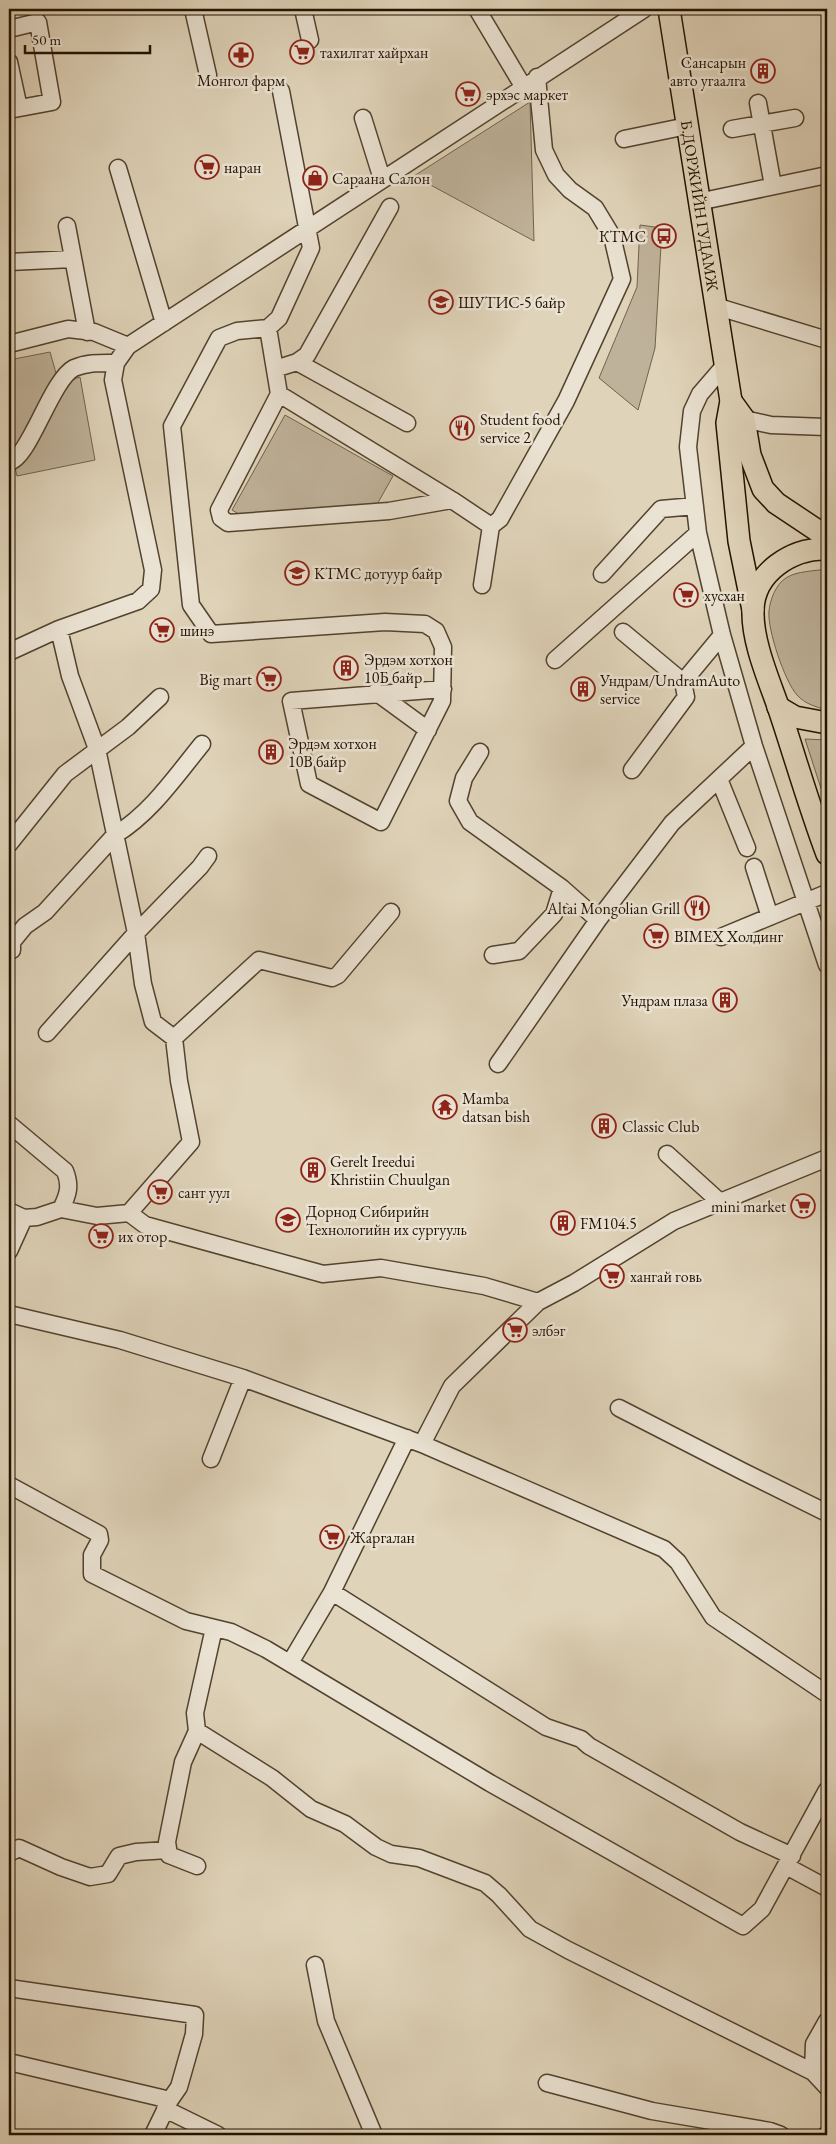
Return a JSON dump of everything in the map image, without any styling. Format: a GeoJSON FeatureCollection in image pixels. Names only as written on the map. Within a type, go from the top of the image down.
{"type":"FeatureCollection","features":[{"type":"Feature","properties":{"kind":"main road","name":"Б.ДОРЖИЙН ГУДАМЖ"},"geometry":{"type":"LineString","coordinates":[[669,9],[698,202],[732,401]]}},
{"type":"Feature","properties":{"kind":"main road"},"geometry":{"type":"LineString","coordinates":[[732,401],[744,420],[750,454],[763,489],[776,503],[823,529]]}},
{"type":"Feature","properties":{"kind":"main road"},"geometry":{"type":"LineString","coordinates":[[732,401],[727,423],[739,541],[767,678],[827,854]]}},
{"type":"Feature","properties":{"kind":"main road"},"geometry":{"type":"LineString","coordinates":[[753,610],[758,589],[766,574],[774,566],[803,552],[827,549]]}},
{"type":"Feature","properties":{"kind":"main road"},"geometry":{"type":"LineString","coordinates":[[778,707],[795,717],[827,723]]}},
{"type":"Feature","properties":{"kind":"street"},"geometry":{"type":"LineString","coordinates":[[192,9],[208,75]]}},
{"type":"Feature","properties":{"kind":"street"},"geometry":{"type":"LineString","coordinates":[[302,9],[310,40]]}},
{"type":"Feature","properties":{"kind":"street"},"geometry":{"type":"LineString","coordinates":[[477,9],[523,86]]}},
{"type":"Feature","properties":{"kind":"street"},"geometry":{"type":"LineString","coordinates":[[9,652],[59,629],[138,601],[151,589],[153,570],[113,380],[116,363],[128,346],[641,10]]}},
{"type":"Feature","properties":{"kind":"street"},"geometry":{"type":"LineString","coordinates":[[9,29],[38,22],[52,102],[14,109],[9,62]]}},
{"type":"Feature","properties":{"kind":"street"},"geometry":{"type":"LineString","coordinates":[[482,584],[491,526],[500,519],[566,400],[622,279],[612,236],[595,208],[570,190],[556,175],[544,150],[537,77]]}},
{"type":"Feature","properties":{"kind":"street"},"geometry":{"type":"LineString","coordinates":[[281,91],[311,248],[279,318],[268,328],[237,331],[219,338],[172,426],[191,605],[211,634],[385,622],[425,624],[436,631],[443,647],[443,688],[442,701],[380,822],[309,784],[291,701],[376,692],[443,688]]}},
{"type":"Feature","properties":{"kind":"street"},"geometry":{"type":"LineString","coordinates":[[758,103],[773,186]]}},
{"type":"Feature","properties":{"kind":"street"},"geometry":{"type":"LineString","coordinates":[[363,118],[382,179]]}},
{"type":"Feature","properties":{"kind":"street"},"geometry":{"type":"LineString","coordinates":[[732,129],[796,118]]}},
{"type":"Feature","properties":{"kind":"street"},"geometry":{"type":"LineString","coordinates":[[624,139],[687,126]]}},
{"type":"Feature","properties":{"kind":"street"},"geometry":{"type":"LineString","coordinates":[[118,168],[164,323]]}},
{"type":"Feature","properties":{"kind":"street"},"geometry":{"type":"LineString","coordinates":[[698,202],[827,175]]}},
{"type":"Feature","properties":{"kind":"street"},"geometry":{"type":"LineString","coordinates":[[275,369],[296,362],[307,355],[390,207]]}},
{"type":"Feature","properties":{"kind":"street"},"geometry":{"type":"LineString","coordinates":[[66,226],[87,332]]}},
{"type":"Feature","properties":{"kind":"street"},"geometry":{"type":"LineString","coordinates":[[9,262],[73,260]]}},
{"type":"Feature","properties":{"kind":"street"},"geometry":{"type":"LineString","coordinates":[[715,306],[827,340]]}},
{"type":"Feature","properties":{"kind":"street"},"geometry":{"type":"LineString","coordinates":[[268,328],[279,394],[219,510],[221,518],[228,524],[389,511],[452,500]]}},
{"type":"Feature","properties":{"kind":"street"},"geometry":{"type":"LineString","coordinates":[[9,344],[68,329],[87,332],[128,346]]}},
{"type":"Feature","properties":{"kind":"street"},"geometry":{"type":"LineString","coordinates":[[296,362],[407,423]]}},
{"type":"Feature","properties":{"kind":"street"},"geometry":{"type":"LineString","coordinates":[[9,462],[20,455],[53,395],[72,369],[88,363],[116,363]]}},
{"type":"Feature","properties":{"kind":"street"},"geometry":{"type":"LineString","coordinates":[[725,365],[700,394],[692,411],[688,447],[698,533],[722,635],[754,746],[827,965]]}},
{"type":"Feature","properties":{"kind":"street"},"geometry":{"type":"LineString","coordinates":[[279,394],[491,526]]}},
{"type":"Feature","properties":{"kind":"street"},"geometry":{"type":"LineString","coordinates":[[744,420],[771,425],[826,427]]}},
{"type":"Feature","properties":{"kind":"street"},"geometry":{"type":"LineString","coordinates":[[602,574],[661,509],[695,506]]}},
{"type":"Feature","properties":{"kind":"street"},"geometry":{"type":"LineString","coordinates":[[555,660],[698,533]]}},
{"type":"Feature","properties":{"kind":"street"},"geometry":{"type":"LineString","coordinates":[[59,629],[70,676],[97,749],[136,933],[143,984],[153,1022],[174,1038],[179,1082],[191,1142],[129,1213]]}},
{"type":"Feature","properties":{"kind":"street"},"geometry":{"type":"LineString","coordinates":[[623,632],[683,682],[686,697],[632,770]]}},
{"type":"Feature","properties":{"kind":"street"},"geometry":{"type":"LineString","coordinates":[[683,682],[722,635]]}},
{"type":"Feature","properties":{"kind":"street"},"geometry":{"type":"LineString","coordinates":[[376,692],[428,730]]}},
{"type":"Feature","properties":{"kind":"street"},"geometry":{"type":"LineString","coordinates":[[9,844],[29,821],[51,790],[70,770],[136,721],[160,697]]}},
{"type":"Feature","properties":{"kind":"street"},"geometry":{"type":"LineString","coordinates":[[12,950],[12,942],[25,926],[45,912],[116,835],[128,828],[157,799],[202,744]]}},
{"type":"Feature","properties":{"kind":"street"},"geometry":{"type":"LineString","coordinates":[[498,1064],[598,920],[672,823],[754,746]]}},
{"type":"Feature","properties":{"kind":"street"},"geometry":{"type":"LineString","coordinates":[[480,752],[464,778],[458,801],[470,822],[562,888],[598,920]]}},
{"type":"Feature","properties":{"kind":"street"},"geometry":{"type":"LineString","coordinates":[[719,779],[747,848]]}},
{"type":"Feature","properties":{"kind":"street"},"geometry":{"type":"LineString","coordinates":[[47,1032],[136,933],[200,867],[208,856]]}},
{"type":"Feature","properties":{"kind":"street"},"geometry":{"type":"LineString","coordinates":[[754,867],[770,917]]}},
{"type":"Feature","properties":{"kind":"street"},"geometry":{"type":"LineString","coordinates":[[493,955],[519,951],[554,914],[562,888]]}},
{"type":"Feature","properties":{"kind":"street"},"geometry":{"type":"LineString","coordinates":[[721,937],[807,903],[827,893]]}},
{"type":"Feature","properties":{"kind":"street"},"geometry":{"type":"LineString","coordinates":[[174,1038],[259,960],[332,978],[338,975],[391,912]]}},
{"type":"Feature","properties":{"kind":"street"},"geometry":{"type":"LineString","coordinates":[[9,1124],[64,1171],[69,1182],[69,1193],[61,1210]]}},
{"type":"Feature","properties":{"kind":"street"},"geometry":{"type":"LineString","coordinates":[[667,1154],[720,1202]]}},
{"type":"Feature","properties":{"kind":"street"},"geometry":{"type":"LineString","coordinates":[[290,1662],[332,1592],[415,1441],[452,1386],[538,1302],[574,1283],[674,1221],[827,1158]]}},
{"type":"Feature","properties":{"kind":"street"},"geometry":{"type":"LineString","coordinates":[[9,1251],[16,1215],[37,1217],[61,1210],[97,1216],[129,1213],[145,1225],[323,1274],[380,1268],[484,1286],[538,1302]]}},
{"type":"Feature","properties":{"kind":"street"},"geometry":{"type":"LineString","coordinates":[[9,1314],[120,1340],[243,1378],[415,1441],[664,1549],[678,1562],[713,1617],[827,1694]]}},
{"type":"Feature","properties":{"kind":"street"},"geometry":{"type":"LineString","coordinates":[[211,1459],[243,1378]]}},
{"type":"Feature","properties":{"kind":"street"},"geometry":{"type":"LineString","coordinates":[[619,1408],[827,1513]]}},
{"type":"Feature","properties":{"kind":"street"},"geometry":{"type":"LineString","coordinates":[[9,1485],[99,1534],[100,1540],[92,1555],[92,1574],[186,1621],[231,1632],[290,1662],[490,1783],[743,1926],[762,1909],[827,1790]]}},
{"type":"Feature","properties":{"kind":"street"},"geometry":{"type":"LineString","coordinates":[[332,1592],[546,1727],[580,1738],[589,1746],[789,1861],[827,1888]]}},
{"type":"Feature","properties":{"kind":"street"},"geometry":{"type":"LineString","coordinates":[[197,1866],[169,1855],[167,1842],[183,1762],[197,1731],[195,1713],[214,1628]]}},
{"type":"Feature","properties":{"kind":"street"},"geometry":{"type":"LineString","coordinates":[[197,1731],[272,1778],[311,1809],[345,1824],[376,1847],[391,1854],[419,1858],[485,1883],[499,1895],[530,1929],[568,1950],[813,2072],[827,2086]]}},
{"type":"Feature","properties":{"kind":"street"},"geometry":{"type":"LineString","coordinates":[[9,1853],[19,1848],[90,1876],[108,1874],[119,1856],[136,1852],[168,1850]]}},
{"type":"Feature","properties":{"kind":"street"},"geometry":{"type":"LineString","coordinates":[[315,1965],[326,2021],[374,2135]]}},
{"type":"Feature","properties":{"kind":"street"},"geometry":{"type":"LineString","coordinates":[[9,1988],[195,2015],[194,2034],[179,2087],[168,2104],[154,2135]]}},
{"type":"Feature","properties":{"kind":"street"},"geometry":{"type":"LineString","coordinates":[[813,2072],[814,2044],[827,2021]]}},
{"type":"Feature","properties":{"kind":"street"},"geometry":{"type":"LineString","coordinates":[[9,2062],[168,2104],[218,2135]]}},
{"type":"Feature","properties":{"kind":"street"},"geometry":{"type":"LineString","coordinates":[[547,2083],[652,2111],[770,2131],[781,2135]]}},
{"type":"Feature","properties":{"kind":"shaded area"},"geometry":{"type":"Polygon","coordinates":[[[530,102],[534,241],[414,176],[530,102]]]}},
{"type":"Feature","properties":{"kind":"shaded area"},"geometry":{"type":"Polygon","coordinates":[[[640,225],[662,228],[655,348],[638,410],[599,378],[637,287],[640,225]]]}},
{"type":"Feature","properties":{"kind":"shaded area"},"geometry":{"type":"Polygon","coordinates":[[[50,352],[59,384],[80,377],[95,460],[17,476],[9,442],[9,360],[50,352]]]}},
{"type":"Feature","properties":{"kind":"shaded area"},"geometry":{"type":"Polygon","coordinates":[[[285,415],[393,476],[375,508],[244,517],[232,510],[285,415]]]}},
{"type":"Feature","properties":{"kind":"shaded area"},"geometry":{"type":"Polygon","coordinates":[[[827,569],[827,710],[804,701],[792,688],[782,667],[774,642],[769,611],[774,593],[779,584],[786,578],[800,573],[827,569]]]}},
{"type":"Feature","properties":{"kind":"shaded area"},"geometry":{"type":"Polygon","coordinates":[[[805,739],[827,740],[827,807],[805,739]]]}},
{"type":"Feature","properties":{"kind":"place","name":"тахилгат хайрхан"},"geometry":{"type":"Point","coordinates":[302,52]}},
{"type":"Feature","properties":{"kind":"place","name":"Монгол фарм"},"geometry":{"type":"Point","coordinates":[241,55]}},
{"type":"Feature","properties":{"kind":"place","name":"Cансарын авто угаалга"},"geometry":{"type":"Point","coordinates":[763,71]}},
{"type":"Feature","properties":{"kind":"place","name":"эрхэс маркет"},"geometry":{"type":"Point","coordinates":[468,94]}},
{"type":"Feature","properties":{"kind":"place","name":"наран"},"geometry":{"type":"Point","coordinates":[207,167]}},
{"type":"Feature","properties":{"kind":"place","name":"Сараана Салон"},"geometry":{"type":"Point","coordinates":[315,178]}},
{"type":"Feature","properties":{"kind":"place","name":"КТМС"},"geometry":{"type":"Point","coordinates":[664,236]}},
{"type":"Feature","properties":{"kind":"place","name":"ШУТИС-5 байр"},"geometry":{"type":"Point","coordinates":[441,302]}},
{"type":"Feature","properties":{"kind":"place","name":"Student food service 2"},"geometry":{"type":"Point","coordinates":[462,428]}},
{"type":"Feature","properties":{"kind":"place","name":"KTMC дотуур байр"},"geometry":{"type":"Point","coordinates":[297,573]}},
{"type":"Feature","properties":{"kind":"place","name":"хусхан"},"geometry":{"type":"Point","coordinates":[686,595]}},
{"type":"Feature","properties":{"kind":"place","name":"шинэ"},"geometry":{"type":"Point","coordinates":[162,630]}},
{"type":"Feature","properties":{"kind":"place","name":"Эрдэм хотхон 10Б байр"},"geometry":{"type":"Point","coordinates":[346,668]}},
{"type":"Feature","properties":{"kind":"place","name":"Big mart"},"geometry":{"type":"Point","coordinates":[269,679]}},
{"type":"Feature","properties":{"kind":"place","name":"Ундрам/UndramAuto service"},"geometry":{"type":"Point","coordinates":[583,689]}},
{"type":"Feature","properties":{"kind":"place","name":"Эрдэм хотхон 10В байр"},"geometry":{"type":"Point","coordinates":[271,752]}},
{"type":"Feature","properties":{"kind":"place","name":"Altai Mongolian Grill"},"geometry":{"type":"Point","coordinates":[697,908]}},
{"type":"Feature","properties":{"kind":"place","name":"BIMEX Холдинг"},"geometry":{"type":"Point","coordinates":[656,936]}},
{"type":"Feature","properties":{"kind":"place","name":"Ундрам плаза"},"geometry":{"type":"Point","coordinates":[725,1000]}},
{"type":"Feature","properties":{"kind":"place","name":"Mamba datsan bish"},"geometry":{"type":"Point","coordinates":[445,1107]}},
{"type":"Feature","properties":{"kind":"place","name":"Classic Club"},"geometry":{"type":"Point","coordinates":[604,1126]}},
{"type":"Feature","properties":{"kind":"place","name":"Gerelt Ireedui Khristiin Chuulgan"},"geometry":{"type":"Point","coordinates":[313,1170]}},
{"type":"Feature","properties":{"kind":"place","name":"сант уул"},"geometry":{"type":"Point","coordinates":[160,1192]}},
{"type":"Feature","properties":{"kind":"place","name":"mini market"},"geometry":{"type":"Point","coordinates":[803,1206]}},
{"type":"Feature","properties":{"kind":"place","name":"Дорнод Сибирийн Технологийн их сургууль"},"geometry":{"type":"Point","coordinates":[288,1220]}},
{"type":"Feature","properties":{"kind":"place","name":"FM104.5"},"geometry":{"type":"Point","coordinates":[563,1223]}},
{"type":"Feature","properties":{"kind":"place","name":"их отор"},"geometry":{"type":"Point","coordinates":[101,1236]}},
{"type":"Feature","properties":{"kind":"place","name":"хангай говь"},"geometry":{"type":"Point","coordinates":[612,1276]}},
{"type":"Feature","properties":{"kind":"place","name":"элбэг"},"geometry":{"type":"Point","coordinates":[515,1330]}},
{"type":"Feature","properties":{"kind":"place","name":"Жаргалан"},"geometry":{"type":"Point","coordinates":[332,1537]}}]}
